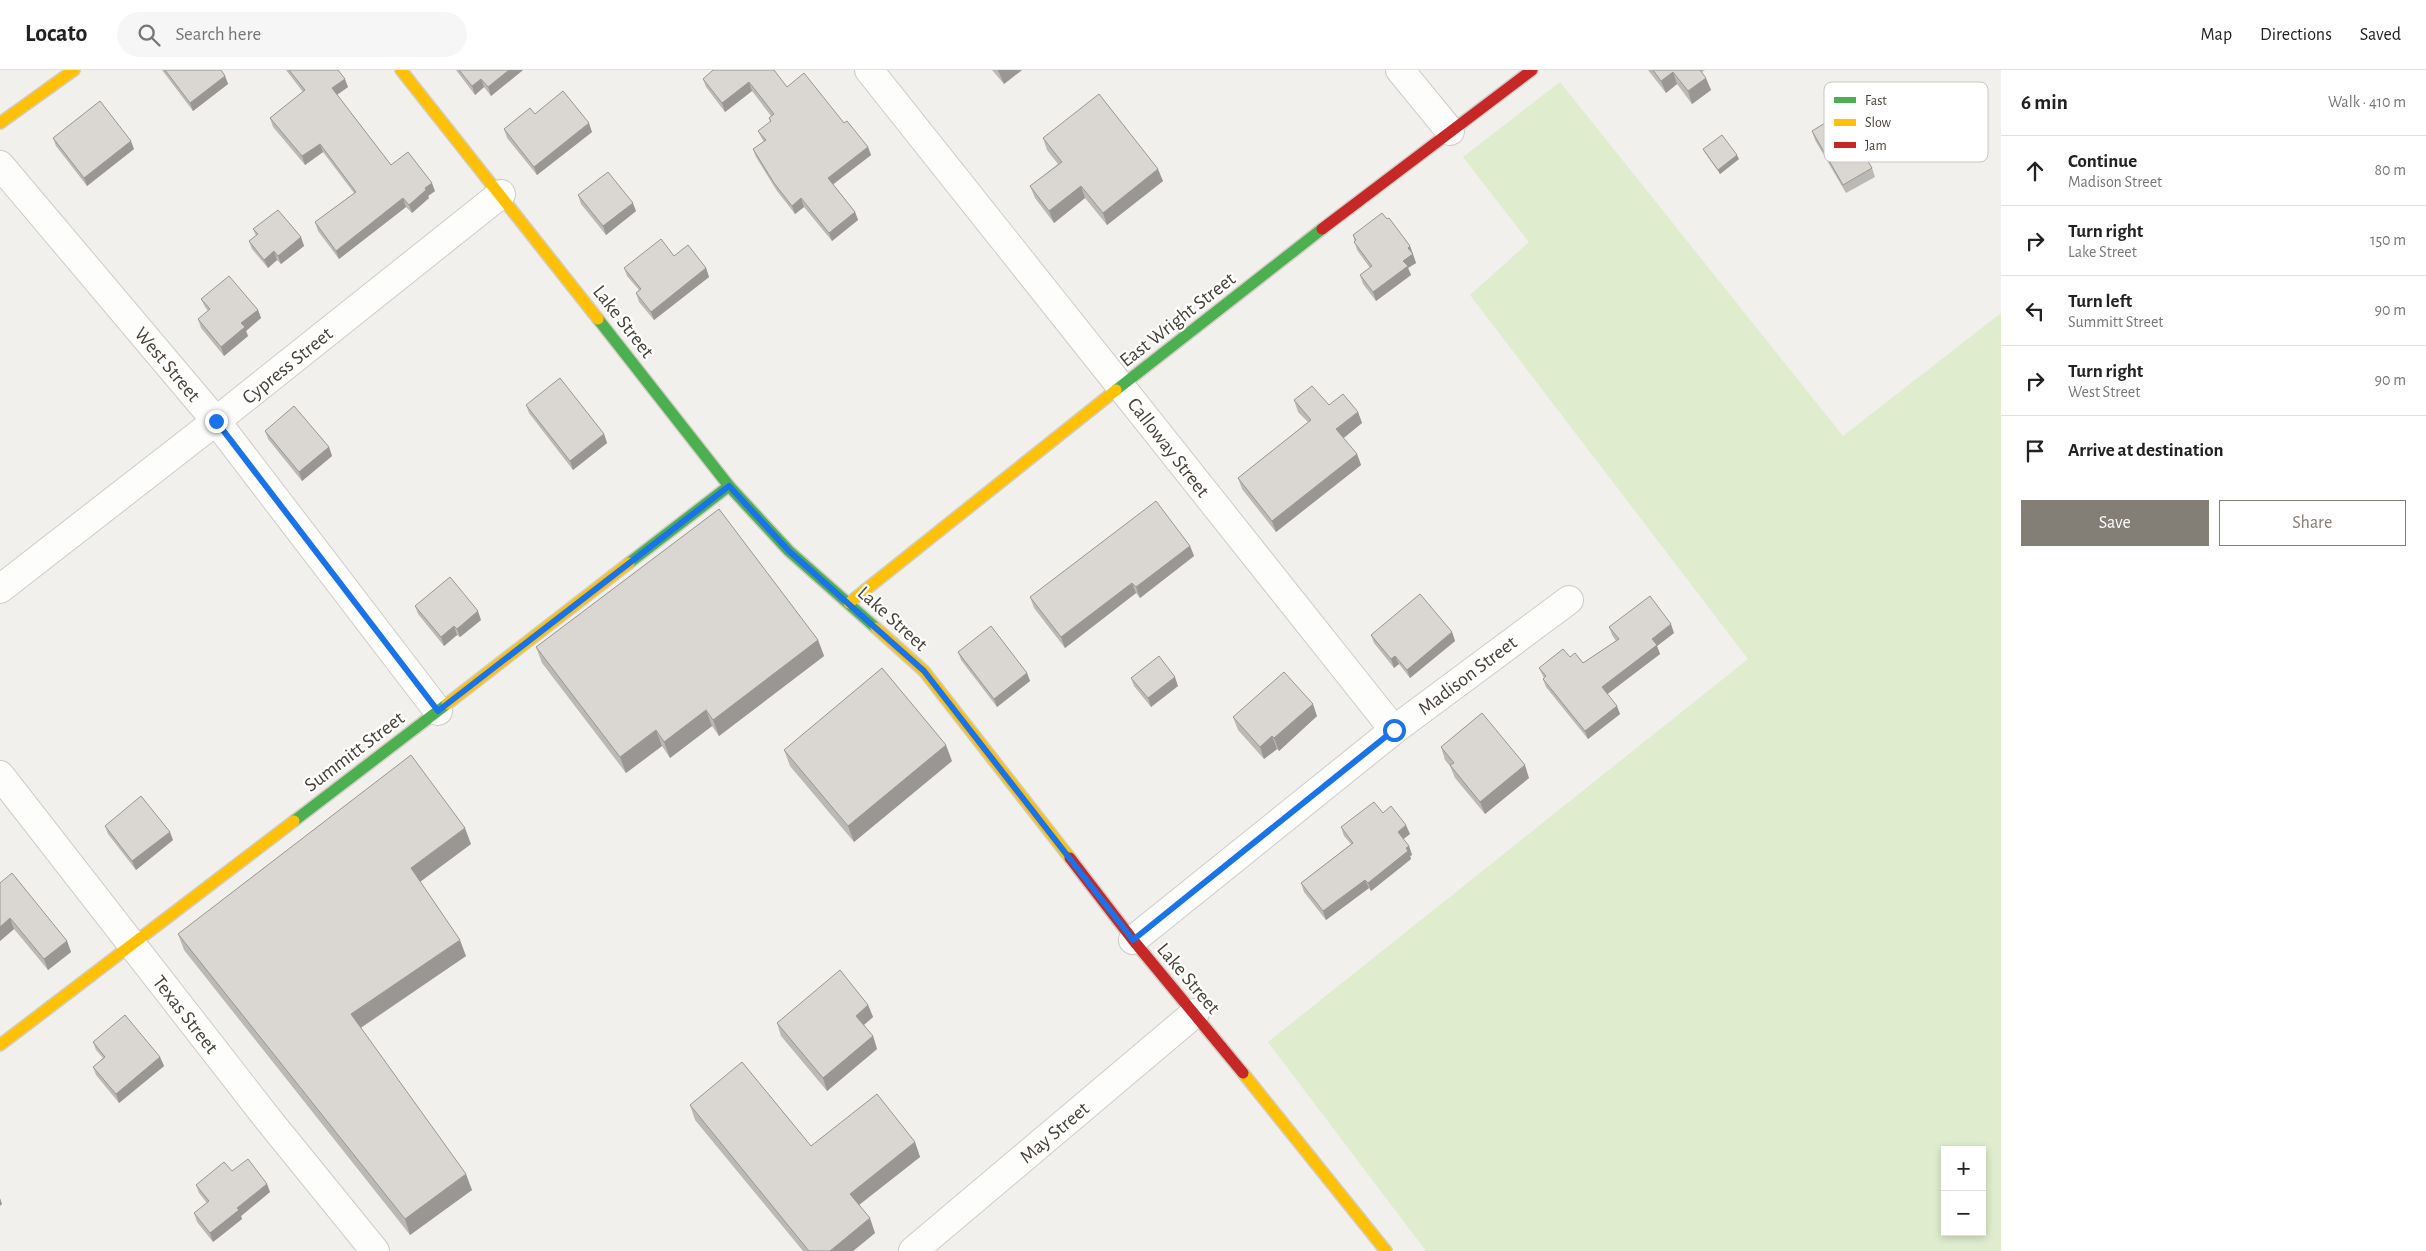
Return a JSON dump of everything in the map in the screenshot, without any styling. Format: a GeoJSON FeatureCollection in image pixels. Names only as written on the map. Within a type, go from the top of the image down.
{"type":"FeatureCollection","features":[{"type":"Feature","properties":{"kind":"street"},"geometry":{"type":"LineString","coordinates":[[0,123],[74,70]]}},
{"type":"Feature","properties":{"kind":"street","name":"Lake Street"},"geometry":{"type":"LineString","coordinates":[[401,70],[501,194],[729,486],[789,551],[924,671],[1133,940],[1195,1013],[1386,1251]]}},
{"type":"Feature","properties":{"kind":"street","name":"Calloway Street"},"geometry":{"type":"LineString","coordinates":[[869,70],[1394,730]]}},
{"type":"Feature","properties":{"kind":"street"},"geometry":{"type":"LineString","coordinates":[[1400,70],[1450,131]]}},
{"type":"Feature","properties":{"kind":"street","name":"East Wright Street"},"geometry":{"type":"LineString","coordinates":[[849,603],[1121,386],[1450,131],[1532,70]]}},
{"type":"Feature","properties":{"kind":"street","name":"West Street"},"geometry":{"type":"LineString","coordinates":[[0,165],[216,421],[438,711]]}},
{"type":"Feature","properties":{"kind":"street","name":"Cypress Street"},"geometry":{"type":"LineString","coordinates":[[0,589],[216,421],[501,194]]}},
{"type":"Feature","properties":{"kind":"street","name":"Summitt Street"},"geometry":{"type":"LineString","coordinates":[[0,1045],[729,486]]}},
{"type":"Feature","properties":{"kind":"street","name":"Madison Street"},"geometry":{"type":"LineString","coordinates":[[1133,940],[1394,730],[1569,600]]}},
{"type":"Feature","properties":{"kind":"street","name":"Texas Street"},"geometry":{"type":"LineString","coordinates":[[0,775],[267,1118],[375,1251]]}},
{"type":"Feature","properties":{"kind":"street","name":"May Street"},"geometry":{"type":"LineString","coordinates":[[913,1251],[1195,1013]]}},
{"type":"Feature","properties":{"kind":"green space"},"geometry":{"type":"Polygon","coordinates":[[[1560,82],[1843,436],[2001,313],[2001,1251],[1426,1251],[1268,1042],[1748,659],[1470,295],[1529,242],[1463,157],[1560,82]]]}},
{"type":"Feature","properties":{"kind":"building"},"geometry":{"type":"Polygon","coordinates":[[[165,70],[221,70],[225,76],[190,103],[165,70]]]}},
{"type":"Feature","properties":{"kind":"building"},"geometry":{"type":"Polygon","coordinates":[[[289,70],[338,70],[345,79],[332,88],[391,165],[408,152],[432,183],[409,205],[403,198],[336,251],[315,222],[356,192],[320,144],[302,156],[270,118],[305,90],[289,70]]]}},
{"type":"Feature","properties":{"kind":"building"},"geometry":{"type":"Polygon","coordinates":[[[459,70],[509,70],[488,87],[481,79],[472,86],[459,70]]]}},
{"type":"Feature","properties":{"kind":"building"},"geometry":{"type":"Polygon","coordinates":[[[713,70],[774,70],[787,87],[804,73],[844,123],[847,121],[868,147],[828,178],[855,212],[829,233],[801,198],[792,206],[774,183],[753,149],[766,140],[758,131],[771,121],[769,118],[774,114],[749,82],[722,103],[703,79],[713,70]]]}},
{"type":"Feature","properties":{"kind":"building"},"geometry":{"type":"Polygon","coordinates":[[[1653,70],[1700,70],[1706,78],[1688,91],[1673,72],[1661,81],[1653,70]]]}},
{"type":"Feature","properties":{"kind":"building"},"geometry":{"type":"Polygon","coordinates":[[[563,91],[589,123],[534,167],[504,129],[530,108],[535,114],[563,91]]]}},
{"type":"Feature","properties":{"kind":"building"},"geometry":{"type":"Polygon","coordinates":[[[1099,94],[1158,169],[1103,213],[1081,186],[1049,211],[1030,186],[1062,162],[1043,138],[1099,94]]]}},
{"type":"Feature","properties":{"kind":"building"},"geometry":{"type":"Polygon","coordinates":[[[100,101],[131,141],[84,178],[53,138],[100,101]]]}},
{"type":"Feature","properties":{"kind":"building"},"geometry":{"type":"Polygon","coordinates":[[[1824,124],[1824,152],[1812,131],[1824,124]]]}},
{"type":"Feature","properties":{"kind":"building"},"geometry":{"type":"Polygon","coordinates":[[[1722,135],[1737,155],[1718,170],[1703,149],[1722,135]]]}},
{"type":"Feature","properties":{"kind":"building"},"geometry":{"type":"Polygon","coordinates":[[[1830,162],[1868,162],[1872,168],[1843,185],[1830,162]]]}},
{"type":"Feature","properties":{"kind":"building"},"geometry":{"type":"Polygon","coordinates":[[[608,172],[633,203],[603,226],[578,195],[608,172]]]}},
{"type":"Feature","properties":{"kind":"building"},"geometry":{"type":"Polygon","coordinates":[[[278,210],[301,237],[278,256],[274,251],[264,260],[249,241],[258,234],[253,229],[278,210]]]}},
{"type":"Feature","properties":{"kind":"building"},"geometry":{"type":"Polygon","coordinates":[[[1382,213],[1387,219],[1389,218],[1410,246],[1408,248],[1413,254],[1403,261],[1408,266],[1373,292],[1360,275],[1372,266],[1354,242],[1356,240],[1353,235],[1382,213]]]}},
{"type":"Feature","properties":{"kind":"building"},"geometry":{"type":"Polygon","coordinates":[[[661,239],[674,256],[688,245],[706,268],[651,312],[636,293],[641,289],[624,268],[661,239]]]}},
{"type":"Feature","properties":{"kind":"building"},"geometry":{"type":"Polygon","coordinates":[[[229,276],[258,310],[241,323],[245,327],[221,347],[198,319],[210,309],[201,299],[229,276]]]}},
{"type":"Feature","properties":{"kind":"building"},"geometry":{"type":"Polygon","coordinates":[[[560,378],[604,434],[570,461],[526,405],[560,378]]]}},
{"type":"Feature","properties":{"kind":"building"},"geometry":{"type":"Polygon","coordinates":[[[1312,386],[1329,405],[1343,394],[1358,412],[1336,429],[1357,454],[1272,521],[1238,478],[1311,420],[1294,400],[1312,386]]]}},
{"type":"Feature","properties":{"kind":"building"},"geometry":{"type":"Polygon","coordinates":[[[294,406],[329,447],[299,472],[265,431],[294,406]]]}},
{"type":"Feature","properties":{"kind":"building"},"geometry":{"type":"Polygon","coordinates":[[[1156,501],[1190,546],[1136,587],[1132,583],[1061,637],[1030,597],[1156,501]]]}},
{"type":"Feature","properties":{"kind":"building"},"geometry":{"type":"Polygon","coordinates":[[[719,509],[818,640],[713,720],[706,710],[664,742],[656,730],[620,757],[536,647],[719,509]]]}},
{"type":"Feature","properties":{"kind":"building"},"geometry":{"type":"Polygon","coordinates":[[[450,577],[478,611],[457,629],[454,626],[441,637],[415,606],[450,577]]]}},
{"type":"Feature","properties":{"kind":"building"},"geometry":{"type":"Polygon","coordinates":[[[1420,594],[1452,632],[1407,670],[1395,656],[1391,659],[1371,635],[1420,594]]]}},
{"type":"Feature","properties":{"kind":"building"},"geometry":{"type":"Polygon","coordinates":[[[1650,596],[1671,624],[1652,639],[1657,645],[1602,687],[1617,706],[1585,731],[1543,679],[1546,676],[1539,668],[1563,649],[1570,657],[1575,653],[1583,663],[1619,639],[1609,627],[1650,596]]]}},
{"type":"Feature","properties":{"kind":"building"},"geometry":{"type":"Polygon","coordinates":[[[991,626],[1027,673],[994,699],[958,652],[991,626]]]}},
{"type":"Feature","properties":{"kind":"building"},"geometry":{"type":"Polygon","coordinates":[[[1159,656],[1175,677],[1148,698],[1131,678],[1159,656]]]}},
{"type":"Feature","properties":{"kind":"building"},"geometry":{"type":"Polygon","coordinates":[[[882,668],[946,745],[848,826],[784,750],[882,668]]]}},
{"type":"Feature","properties":{"kind":"building"},"geometry":{"type":"Polygon","coordinates":[[[1284,672],[1313,704],[1274,738],[1272,736],[1260,747],[1233,717],[1284,672]]]}},
{"type":"Feature","properties":{"kind":"building"},"geometry":{"type":"Polygon","coordinates":[[[1482,713],[1525,765],[1480,802],[1450,765],[1454,763],[1441,747],[1482,713]]]}},
{"type":"Feature","properties":{"kind":"building"},"geometry":{"type":"Polygon","coordinates":[[[411,755],[465,828],[411,868],[460,940],[351,1014],[466,1174],[405,1219],[178,934],[411,755]]]}},
{"type":"Feature","properties":{"kind":"building"},"geometry":{"type":"Polygon","coordinates":[[[141,796],[170,832],[132,861],[105,826],[141,796]]]}},
{"type":"Feature","properties":{"kind":"building"},"geometry":{"type":"Polygon","coordinates":[[[1374,802],[1383,813],[1391,806],[1406,825],[1398,832],[1409,846],[1406,848],[1408,851],[1368,883],[1365,880],[1323,911],[1301,883],[1353,843],[1341,827],[1374,802]]]}},
{"type":"Feature","properties":{"kind":"building"},"geometry":{"type":"Polygon","coordinates":[[[12,873],[67,941],[44,959],[10,918],[0,927],[0,883],[12,873]]]}},
{"type":"Feature","properties":{"kind":"building"},"geometry":{"type":"Polygon","coordinates":[[[840,970],[868,1005],[856,1016],[873,1036],[823,1078],[777,1023],[840,970]]]}},
{"type":"Feature","properties":{"kind":"building"},"geometry":{"type":"Polygon","coordinates":[[[125,1015],[160,1057],[116,1094],[93,1067],[105,1057],[93,1042],[125,1015]]]}},
{"type":"Feature","properties":{"kind":"building"},"geometry":{"type":"Polygon","coordinates":[[[742,1062],[811,1146],[877,1094],[915,1142],[850,1194],[870,1218],[830,1251],[809,1251],[690,1105],[742,1062]]]}},
{"type":"Feature","properties":{"kind":"building"},"geometry":{"type":"Polygon","coordinates":[[[248,1159],[267,1184],[210,1233],[194,1213],[209,1201],[196,1185],[224,1162],[232,1171],[248,1159]]]}},
{"type":"Feature","properties":{"kind":"traffic: fast"},"geometry":{"type":"LineString","coordinates":[[1116,390],[1322,229]]}},
{"type":"Feature","properties":{"kind":"traffic: fast"},"geometry":{"type":"LineString","coordinates":[[598,319],[729,486],[789,551],[876,628]]}},
{"type":"Feature","properties":{"kind":"traffic: fast"},"geometry":{"type":"LineString","coordinates":[[629,563],[729,486]]}},
{"type":"Feature","properties":{"kind":"traffic: fast"},"geometry":{"type":"LineString","coordinates":[[294,821],[447,704]]}},
{"type":"Feature","properties":{"kind":"traffic: slow"},"geometry":{"type":"LineString","coordinates":[[0,123],[74,70]]}},
{"type":"Feature","properties":{"kind":"traffic: slow"},"geometry":{"type":"LineString","coordinates":[[401,70],[598,319]]}},
{"type":"Feature","properties":{"kind":"traffic: slow"},"geometry":{"type":"LineString","coordinates":[[849,603],[1116,390]]}},
{"type":"Feature","properties":{"kind":"traffic: slow"},"geometry":{"type":"LineString","coordinates":[[447,704],[629,563]]}},
{"type":"Feature","properties":{"kind":"traffic: slow"},"geometry":{"type":"LineString","coordinates":[[876,628],[924,671],[1070,858]]}},
{"type":"Feature","properties":{"kind":"traffic: slow"},"geometry":{"type":"LineString","coordinates":[[0,1045],[294,821]]}},
{"type":"Feature","properties":{"kind":"traffic: slow"},"geometry":{"type":"LineString","coordinates":[[1243,1073],[1386,1251]]}},
{"type":"Feature","properties":{"kind":"traffic: jam"},"geometry":{"type":"LineString","coordinates":[[1322,229],[1532,70]]}},
{"type":"Feature","properties":{"kind":"traffic: jam"},"geometry":{"type":"LineString","coordinates":[[1070,858],[1133,940],[1243,1073]]}},
{"type":"Feature","properties":{"kind":"route"},"geometry":{"type":"LineString","coordinates":[[216,421],[438,711],[729,486],[789,551],[924,671],[1133,940],[1394,730]]}}]}
